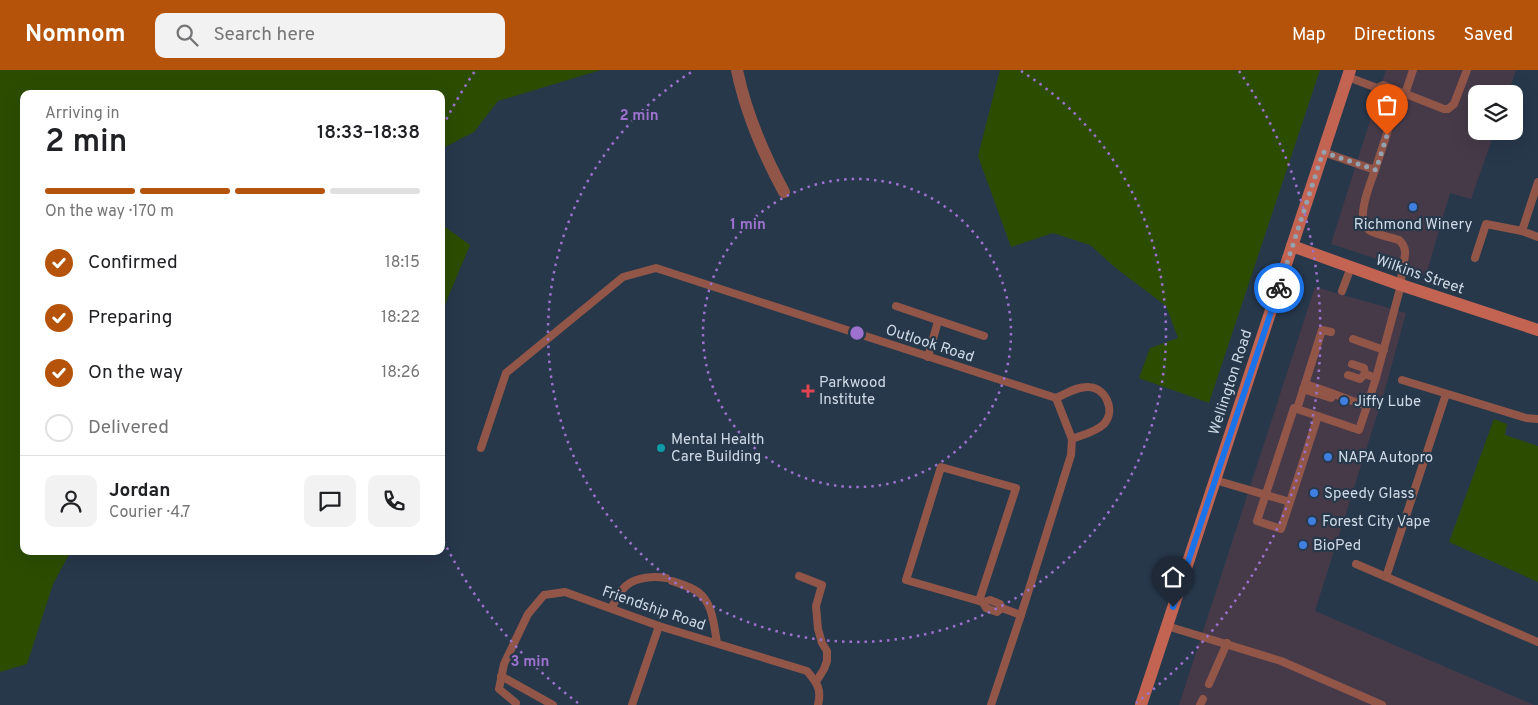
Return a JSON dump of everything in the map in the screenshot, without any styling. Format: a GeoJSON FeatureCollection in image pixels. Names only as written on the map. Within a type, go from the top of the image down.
{"type":"FeatureCollection","features":[{"type":"Feature","properties":{"kind":"main road","name":"Wellington Road"},"geometry":{"type":"LineString","coordinates":[[1141,705],[1349,73]]}},
{"type":"Feature","properties":{"kind":"main road","name":"Wilkins Street"},"geometry":{"type":"LineString","coordinates":[[1292,246],[1401,285],[1538,330]]}},
{"type":"Feature","properties":{"kind":"street"},"geometry":{"type":"LineString","coordinates":[[737,70],[750,119],[765,156],[784,192]]}},
{"type":"Feature","properties":{"kind":"lane"},"geometry":{"type":"LineString","coordinates":[[1405,94],[1413,70]]}},
{"type":"Feature","properties":{"kind":"lane"},"geometry":{"type":"LineString","coordinates":[[1349,73],[1377,88],[1383,85],[1448,109],[1454,104],[1467,70]]}},
{"type":"Feature","properties":{"kind":"lane"},"geometry":{"type":"LineString","coordinates":[[1318,416],[1281,529],[1257,521],[1294,408],[1318,416],[1359,430],[1384,350],[1401,285],[1406,253],[1402,243],[1396,239],[1369,230],[1364,222],[1364,204],[1392,118]]}},
{"type":"Feature","properties":{"kind":"lane"},"geometry":{"type":"LineString","coordinates":[[1323,152],[1376,170]]}},
{"type":"Feature","properties":{"kind":"lane"},"geometry":{"type":"LineString","coordinates":[[1522,232],[1538,182]]}},
{"type":"Feature","properties":{"kind":"lane"},"geometry":{"type":"LineString","coordinates":[[1476,258],[1486,224],[1538,237]]}},
{"type":"Feature","properties":{"kind":"lane"},"geometry":{"type":"LineString","coordinates":[[1342,291],[1351,267]]}},
{"type":"Feature","properties":{"kind":"lane","name":"Outlook Road"},"geometry":{"type":"LineString","coordinates":[[482,448],[506,373],[623,277],[656,268],[1056,398]]}},
{"type":"Feature","properties":{"kind":"lane"},"geometry":{"type":"LineString","coordinates":[[896,306],[984,336]]}},
{"type":"Feature","properties":{"kind":"lane"},"geometry":{"type":"LineString","coordinates":[[928,357],[938,321]]}},
{"type":"Feature","properties":{"kind":"lane"},"geometry":{"type":"LineString","coordinates":[[1297,409],[1304,386],[1316,365],[1322,330],[1331,332]]}},
{"type":"Feature","properties":{"kind":"lane"},"geometry":{"type":"LineString","coordinates":[[1353,339],[1384,350]]}},
{"type":"Feature","properties":{"kind":"lane"},"geometry":{"type":"LineString","coordinates":[[1352,364],[1364,368],[1365,374]]}},
{"type":"Feature","properties":{"kind":"lane"},"geometry":{"type":"LineString","coordinates":[[1365,374],[1376,378]]}},
{"type":"Feature","properties":{"kind":"lane"},"geometry":{"type":"LineString","coordinates":[[1348,375],[1360,379],[1365,374]]}},
{"type":"Feature","properties":{"kind":"lane"},"geometry":{"type":"LineString","coordinates":[[1402,380],[1538,420]]}},
{"type":"Feature","properties":{"kind":"lane"},"geometry":{"type":"LineString","coordinates":[[991,705],[1071,456],[1072,439],[1056,398],[1074,389],[1087,386],[1098,389],[1105,395],[1109,405],[1109,414],[1105,423],[1099,428],[1072,439]]}},
{"type":"Feature","properties":{"kind":"lane"},"geometry":{"type":"LineString","coordinates":[[1304,386],[1331,398],[1334,395]]}},
{"type":"Feature","properties":{"kind":"lane"},"geometry":{"type":"LineString","coordinates":[[1304,386],[1330,391],[1334,395],[1367,406]]}},
{"type":"Feature","properties":{"kind":"lane"},"geometry":{"type":"LineString","coordinates":[[1386,577],[1446,394]]}},
{"type":"Feature","properties":{"kind":"lane"},"geometry":{"type":"LineString","coordinates":[[981,602],[1016,488],[941,467],[906,580],[981,602],[990,600],[1000,604],[1002,608],[1021,615]]}},
{"type":"Feature","properties":{"kind":"lane"},"geometry":{"type":"LineString","coordinates":[[1215,480],[1290,502]]}},
{"type":"Feature","properties":{"kind":"lane"},"geometry":{"type":"LineString","coordinates":[[1356,564],[1538,642]]}},
{"type":"Feature","properties":{"kind":"lane"},"geometry":{"type":"LineString","coordinates":[[800,576],[822,585],[816,606],[818,629],[822,643],[827,651],[827,661],[816,682],[821,694],[818,705]]}},
{"type":"Feature","properties":{"kind":"lane"},"geometry":{"type":"LineString","coordinates":[[611,608],[627,585],[641,579],[656,577],[669,579],[697,591],[705,598],[710,609],[717,643]]}},
{"type":"Feature","properties":{"kind":"lane","name":"Friendship Road"},"geometry":{"type":"LineString","coordinates":[[502,676],[504,664],[528,614],[544,594],[565,592],[659,626],[807,671],[816,682]]}},
{"type":"Feature","properties":{"kind":"lane"},"geometry":{"type":"LineString","coordinates":[[632,705],[659,626]]}},
{"type":"Feature","properties":{"kind":"lane"},"geometry":{"type":"LineString","coordinates":[[1167,626],[1282,661],[1382,705]]}},
{"type":"Feature","properties":{"kind":"lane"},"geometry":{"type":"LineString","coordinates":[[1209,684],[1227,643]]}},
{"type":"Feature","properties":{"kind":"lane"},"geometry":{"type":"LineString","coordinates":[[516,703],[499,689],[502,676],[553,705]]}},
{"type":"Feature","properties":{"kind":"shaded area"},"geometry":{"type":"Polygon","coordinates":[[[1386,70],[1516,70],[1511,85],[1468,85],[1468,140],[1492,140],[1471,199],[1450,193],[1426,275],[1331,244],[1386,70]]]}},
{"type":"Feature","properties":{"kind":"shaded area"},"geometry":{"type":"Polygon","coordinates":[[[1315,287],[1406,313],[1384,393],[1315,611],[1534,705],[1179,705],[1315,287]]]}},
{"type":"Feature","properties":{"kind":"green space"},"geometry":{"type":"Polygon","coordinates":[[[0,70],[601,70],[498,101],[474,132],[445,147],[445,90],[20,90],[20,555],[69,555],[53,584],[27,664],[0,672],[0,70]]]}},
{"type":"Feature","properties":{"kind":"green space"},"geometry":{"type":"Polygon","coordinates":[[[1000,70],[1320,70],[1209,403],[1139,378],[1150,348],[1178,338],[1166,306],[1117,269],[1090,245],[1053,233],[1011,247],[978,156],[1000,70]]]}},
{"type":"Feature","properties":{"kind":"green space"},"geometry":{"type":"Polygon","coordinates":[[[445,227],[470,245],[445,304],[445,227]]]}},
{"type":"Feature","properties":{"kind":"green space"},"geometry":{"type":"Polygon","coordinates":[[[1494,419],[1507,424],[1505,435],[1538,446],[1538,582],[1449,542],[1494,419]]]}},
{"type":"Feature","properties":{"kind":"way so far"},"geometry":{"type":"LineString","coordinates":[[1279,288],[1323,152],[1376,170],[1387,135]]}},
{"type":"Feature","properties":{"kind":"place","name":"Richmond Winery"},"geometry":{"type":"Point","coordinates":[1413,207]}},
{"type":"Feature","properties":{"kind":"place","name":"Parkwood Institute"},"geometry":{"type":"Point","coordinates":[808,391]}},
{"type":"Feature","properties":{"kind":"place","name":"Jiffy Lube"},"geometry":{"type":"Point","coordinates":[1344,401]}},
{"type":"Feature","properties":{"kind":"place","name":"Mental Health Care Building"},"geometry":{"type":"Point","coordinates":[661,448]}},
{"type":"Feature","properties":{"kind":"place","name":"NAPA Autopro"},"geometry":{"type":"Point","coordinates":[1328,457]}},
{"type":"Feature","properties":{"kind":"place","name":"Speedy Glass"},"geometry":{"type":"Point","coordinates":[1314,493]}},
{"type":"Feature","properties":{"kind":"place","name":"Forest City Vape"},"geometry":{"type":"Point","coordinates":[1312,521]}},
{"type":"Feature","properties":{"kind":"place","name":"BioPed"},"geometry":{"type":"Point","coordinates":[1303,545]}},
{"type":"Feature","properties":{"kind":"route"},"geometry":{"type":"LineString","coordinates":[[1173,607],[1279,288]]}}]}
